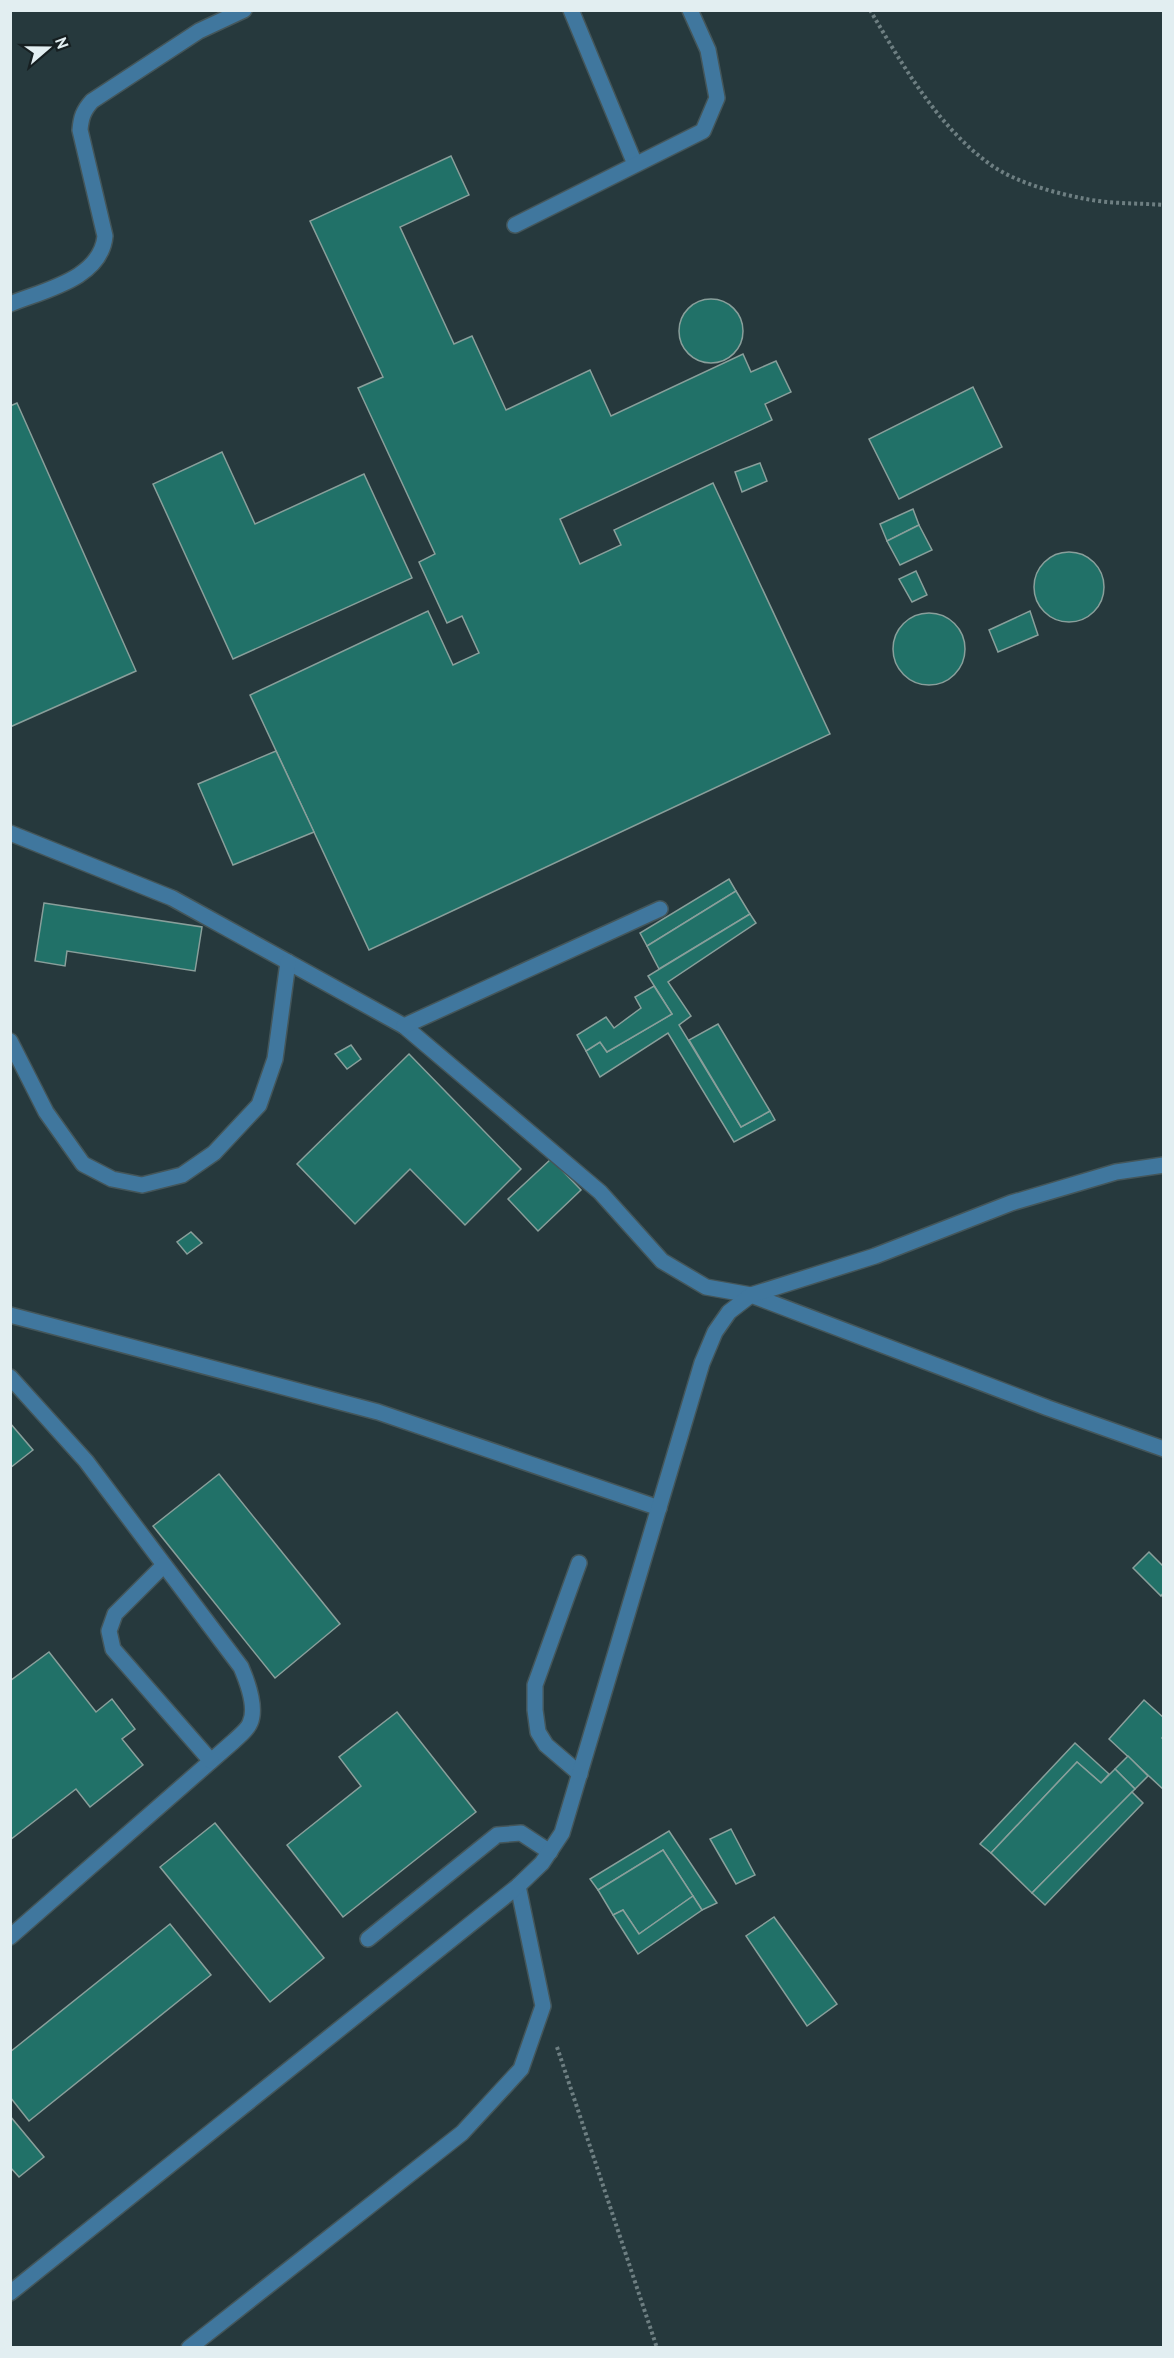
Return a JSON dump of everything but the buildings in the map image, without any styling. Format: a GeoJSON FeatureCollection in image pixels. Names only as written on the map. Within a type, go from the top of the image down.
{"type":"FeatureCollection","features":[{"type":"Feature","properties":{"kind":"street"},"geometry":{"type":"LineString","coordinates":[[10,304],[80,275],[94,263],[104,249],[105,236],[80,130],[81,117],[86,108],[92,101],[199,32],[244,10]]}},
{"type":"Feature","properties":{"kind":"street"},"geometry":{"type":"LineString","coordinates":[[571,10],[635,164]]}},
{"type":"Feature","properties":{"kind":"street"},"geometry":{"type":"LineString","coordinates":[[515,225],[703,131],[717,98],[708,50],[690,10]]}},
{"type":"Feature","properties":{"kind":"street"},"geometry":{"type":"LineString","coordinates":[[10,833],[172,898],[405,1026],[600,1192],[662,1261],[706,1287],[751,1295],[1048,1408],[1164,1449]]}},
{"type":"Feature","properties":{"kind":"street"},"geometry":{"type":"LineString","coordinates":[[405,1026],[660,909]]}},
{"type":"Feature","properties":{"kind":"street"},"geometry":{"type":"LineString","coordinates":[[10,1041],[46,1112],[83,1164],[112,1179],[142,1185],[182,1175],[214,1153],[259,1105],[275,1059],[288,962]]}},
{"type":"Feature","properties":{"kind":"street"},"geometry":{"type":"LineString","coordinates":[[10,2293],[518,1886],[542,1863],[562,1833],[702,1363],[715,1332],[729,1312],[751,1295],[875,1256],[1011,1203],[1116,1172],[1164,1165]]}},
{"type":"Feature","properties":{"kind":"street"},"geometry":{"type":"LineString","coordinates":[[10,1316],[378,1412],[659,1508]]}},
{"type":"Feature","properties":{"kind":"street"},"geometry":{"type":"LineString","coordinates":[[10,1377],[86,1461],[241,1667],[252,1702],[250,1723],[211,1761],[10,1937]]}},
{"type":"Feature","properties":{"kind":"street"},"geometry":{"type":"LineString","coordinates":[[579,1563],[535,1685],[535,1710],[538,1732],[546,1745],[580,1774]]}},
{"type":"Feature","properties":{"kind":"street"},"geometry":{"type":"LineString","coordinates":[[164,1565],[115,1614],[109,1631],[112,1649],[211,1761]]}},
{"type":"Feature","properties":{"kind":"street"},"geometry":{"type":"LineString","coordinates":[[368,1939],[497,1834],[521,1833],[550,1852]]}},
{"type":"Feature","properties":{"kind":"street"},"geometry":{"type":"LineString","coordinates":[[189,2348],[462,2133],[520,2069],[543,2006],[518,1886]]}},
{"type":"Feature","properties":{"kind":"path"},"geometry":{"type":"LineString","coordinates":[[870,10],[920,89],[955,135],[993,166],[1042,189],[1088,200],[1164,205]]}},
{"type":"Feature","properties":{"kind":"path"},"geometry":{"type":"LineString","coordinates":[[543,2006],[657,2348]]}}]}
